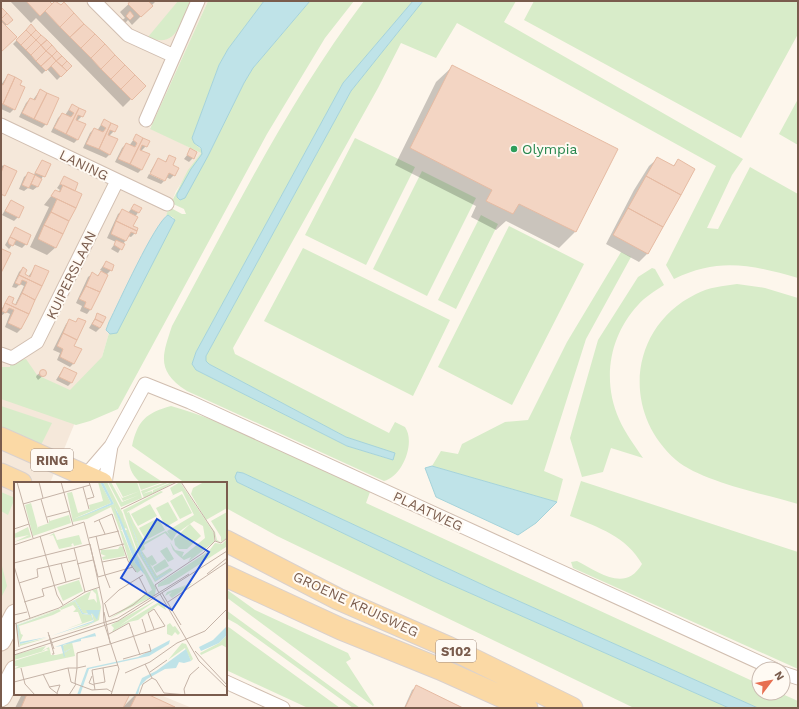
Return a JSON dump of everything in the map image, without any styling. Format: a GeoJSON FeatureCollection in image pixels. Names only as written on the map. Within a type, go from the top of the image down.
{"type":"FeatureCollection","features":[{"type":"Feature","properties":{"kind":"main road","name":"RING"},"geometry":{"type":"LineString","coordinates":[[1,438],[94,481]]}},
{"type":"Feature","properties":{"kind":"main road","name":"RING"},"geometry":{"type":"LineString","coordinates":[[1,474],[18,482]]}},
{"type":"Feature","properties":{"kind":"main road","name":"GROENE KRUISWEG"},"geometry":{"type":"LineString","coordinates":[[227,543],[338,599],[448,647],[572,708]]}},
{"type":"Feature","properties":{"kind":"main road","name":"GROENE KRUISWEG"},"geometry":{"type":"LineString","coordinates":[[227,576],[341,629],[440,669],[527,708]]}},
{"type":"Feature","properties":{"kind":"main road"},"geometry":{"type":"LineString","coordinates":[[1,641],[14,616]]}},
{"type":"Feature","properties":{"kind":"main road"},"geometry":{"type":"LineString","coordinates":[[1,697],[14,672]]}},
{"type":"Feature","properties":{"kind":"street"},"geometry":{"type":"LineString","coordinates":[[94,1],[128,35],[174,56]]}},
{"type":"Feature","properties":{"kind":"street"},"geometry":{"type":"LineString","coordinates":[[146,120],[198,1]]}},
{"type":"Feature","properties":{"kind":"street","name":"LANING"},"geometry":{"type":"LineString","coordinates":[[1,125],[168,204]]}},
{"type":"Feature","properties":{"kind":"street","name":"KUIPERSLAAN"},"geometry":{"type":"LineString","coordinates":[[6,356],[37,342],[117,181]]}},
{"type":"Feature","properties":{"kind":"street","name":"PLAATWEG"},"geometry":{"type":"LineString","coordinates":[[94,481],[130,408],[145,384],[190,402],[757,661]]}},
{"type":"Feature","properties":{"kind":"street","name":"PLAATWEG"},"geometry":{"type":"LineString","coordinates":[[94,481],[111,446]]}},
{"type":"Feature","properties":{"kind":"street"},"geometry":{"type":"LineString","coordinates":[[227,682],[283,708]]}},
{"type":"Feature","properties":{"kind":"shaded area"},"geometry":{"type":"Polygon","coordinates":[[[1,1],[208,1],[150,128],[201,153],[176,191],[166,216],[136,267],[109,322],[107,332],[109,333],[102,357],[50,482],[14,482],[14,695],[160,695],[192,708],[1,708],[1,1]]]}},
{"type":"Feature","properties":{"kind":"green space"},"geometry":{"type":"Polygon","coordinates":[[[178,1],[190,1],[180,25],[172,37],[166,40],[158,40],[148,37],[178,1]]]}},
{"type":"Feature","properties":{"kind":"green space"},"geometry":{"type":"Polygon","coordinates":[[[208,1],[264,1],[228,49],[219,65],[192,138],[194,143],[203,151],[199,160],[208,156],[253,68],[310,1],[354,1],[325,38],[267,134],[118,409],[90,421],[76,425],[1,399],[1,367],[10,367],[10,362],[26,359],[37,375],[70,390],[102,357],[109,333],[110,334],[174,218],[168,215],[166,216],[169,207],[182,214],[186,214],[184,209],[171,203],[188,170],[201,153],[150,129],[208,1]]]}},
{"type":"Feature","properties":{"kind":"green space"},"geometry":{"type":"Polygon","coordinates":[[[364,1],[413,1],[343,83],[196,352],[192,364],[196,370],[347,446],[389,459],[394,453],[346,437],[209,364],[206,361],[206,356],[351,91],[423,1],[516,1],[504,22],[743,159],[732,175],[707,228],[718,229],[750,167],[798,194],[798,278],[766,270],[736,265],[706,268],[690,272],[674,279],[666,265],[716,166],[457,23],[436,58],[401,43],[378,88],[233,348],[235,354],[389,433],[395,422],[405,427],[408,434],[408,450],[396,473],[391,478],[384,481],[187,391],[170,377],[164,362],[164,354],[172,326],[239,201],[286,119],[336,39],[364,1]]]}},
{"type":"Feature","properties":{"kind":"green space"},"geometry":{"type":"Polygon","coordinates":[[[534,1],[798,1],[798,34],[741,138],[524,20],[534,1]]]}},
{"type":"Feature","properties":{"kind":"green space"},"geometry":{"type":"Polygon","coordinates":[[[798,99],[798,145],[779,134],[798,99]]]}},
{"type":"Feature","properties":{"kind":"green space"},"geometry":{"type":"Polygon","coordinates":[[[355,138],[415,167],[366,265],[305,235],[355,138]]]}},
{"type":"Feature","properties":{"kind":"green space"},"geometry":{"type":"Polygon","coordinates":[[[422,171],[476,198],[427,296],[373,269],[422,171]]]}},
{"type":"Feature","properties":{"kind":"green space"},"geometry":{"type":"Polygon","coordinates":[[[481,215],[498,224],[456,309],[438,300],[481,215]]]}},
{"type":"Feature","properties":{"kind":"green space"},"geometry":{"type":"Polygon","coordinates":[[[509,226],[584,264],[512,405],[438,367],[509,226]]]}},
{"type":"Feature","properties":{"kind":"green space"},"geometry":{"type":"Polygon","coordinates":[[[303,248],[450,320],[413,396],[264,321],[303,248]]]}},
{"type":"Feature","properties":{"kind":"green space"},"geometry":{"type":"Polygon","coordinates":[[[621,252],[631,257],[586,339],[544,471],[563,479],[557,502],[432,466],[441,451],[458,454],[462,444],[505,422],[528,420],[567,342],[621,252]]]}},
{"type":"Feature","properties":{"kind":"green space"},"geometry":{"type":"Polygon","coordinates":[[[652,268],[655,269],[664,285],[644,299],[628,317],[620,331],[615,345],[611,359],[610,374],[611,390],[619,419],[643,458],[611,448],[603,472],[582,477],[570,438],[598,340],[638,277],[652,268]]]}},
{"type":"Feature","properties":{"kind":"green space"},"geometry":{"type":"Polygon","coordinates":[[[737,284],[765,288],[798,298],[798,504],[717,481],[687,468],[676,460],[658,440],[646,418],[640,395],[640,371],[646,348],[657,327],[674,309],[696,294],[711,288],[737,284]]]}},
{"type":"Feature","properties":{"kind":"green space"},"geometry":{"type":"Polygon","coordinates":[[[1,406],[52,423],[40,447],[1,429],[1,406]]]}},
{"type":"Feature","properties":{"kind":"green space"},"geometry":{"type":"Polygon","coordinates":[[[171,406],[197,414],[272,445],[370,492],[366,503],[751,680],[751,701],[791,701],[791,698],[798,701],[798,708],[758,708],[494,590],[243,473],[237,472],[237,482],[436,578],[729,708],[634,708],[277,536],[227,509],[227,482],[184,482],[132,446],[140,424],[149,415],[171,406]]]}},
{"type":"Feature","properties":{"kind":"green space"},"geometry":{"type":"Polygon","coordinates":[[[129,460],[162,482],[140,482],[132,473],[129,460]]]}},
{"type":"Feature","properties":{"kind":"green space"},"geometry":{"type":"Polygon","coordinates":[[[581,481],[798,552],[798,669],[791,666],[791,661],[780,661],[573,568],[571,562],[577,561],[611,578],[620,579],[635,573],[642,564],[628,547],[611,534],[570,516],[581,481]]]}},
{"type":"Feature","properties":{"kind":"green space"},"geometry":{"type":"Polygon","coordinates":[[[1,492],[14,498],[14,500],[8,515],[1,511],[1,492]]]}},
{"type":"Feature","properties":{"kind":"green space"},"geometry":{"type":"Polygon","coordinates":[[[1,562],[7,586],[1,598],[1,562]]]}},
{"type":"Feature","properties":{"kind":"green space"},"geometry":{"type":"Polygon","coordinates":[[[227,590],[255,610],[348,653],[351,659],[346,662],[374,705],[373,706],[227,598],[227,590]]]}},
{"type":"Feature","properties":{"kind":"green space"},"geometry":{"type":"Polygon","coordinates":[[[227,611],[360,708],[353,708],[237,624],[227,619],[227,611]]]}},
{"type":"Feature","properties":{"kind":"green space"},"geometry":{"type":"Polygon","coordinates":[[[227,626],[340,708],[308,708],[227,670],[227,626]]]}},
{"type":"Feature","properties":{"kind":"water"},"geometry":{"type":"Polygon","coordinates":[[[264,1],[310,1],[253,68],[185,198],[180,200],[177,197],[177,194],[191,169],[202,154],[201,148],[194,143],[192,138],[219,65],[228,49],[264,1]]]}},
{"type":"Feature","properties":{"kind":"water"},"geometry":{"type":"Polygon","coordinates":[[[413,1],[423,1],[351,91],[206,356],[206,361],[209,364],[346,437],[395,453],[393,460],[347,446],[196,370],[192,364],[196,352],[343,83],[413,1]]]}},
{"type":"Feature","properties":{"kind":"water"},"geometry":{"type":"Polygon","coordinates":[[[168,215],[175,220],[117,333],[110,334],[106,330],[128,282],[146,247],[162,221],[168,215]]]}},
{"type":"Feature","properties":{"kind":"water"},"geometry":{"type":"Polygon","coordinates":[[[432,466],[557,502],[536,523],[518,535],[436,497],[425,468],[432,466]]]}},
{"type":"Feature","properties":{"kind":"water"},"geometry":{"type":"Polygon","coordinates":[[[237,472],[243,473],[494,590],[758,708],[729,708],[436,578],[237,482],[235,477],[237,472]]]}},
{"type":"Feature","properties":{"kind":"building"},"geometry":{"type":"Polygon","coordinates":[[[26,1],[49,1],[52,4],[40,16],[26,1]]]}},
{"type":"Feature","properties":{"kind":"building"},"geometry":{"type":"Polygon","coordinates":[[[55,1],[61,5],[64,2],[74,13],[60,27],[45,11],[55,1]]]}},
{"type":"Feature","properties":{"kind":"building"},"geometry":{"type":"Polygon","coordinates":[[[130,1],[148,1],[153,6],[141,17],[128,4],[130,1]]]}},
{"type":"Feature","properties":{"kind":"building"},"geometry":{"type":"Polygon","coordinates":[[[1,7],[7,13],[1,19],[1,7]]]}},
{"type":"Feature","properties":{"kind":"building"},"geometry":{"type":"Polygon","coordinates":[[[130,11],[134,16],[130,20],[126,16],[130,11]]]}},
{"type":"Feature","properties":{"kind":"building"},"geometry":{"type":"Polygon","coordinates":[[[7,13],[13,20],[7,25],[1,19],[7,13]]]}},
{"type":"Feature","properties":{"kind":"building"},"geometry":{"type":"Polygon","coordinates":[[[74,13],[84,24],[70,37],[60,27],[74,13]]]}},
{"type":"Feature","properties":{"kind":"building"},"geometry":{"type":"Polygon","coordinates":[[[1,21],[17,37],[1,52],[1,21]]]}},
{"type":"Feature","properties":{"kind":"building"},"geometry":{"type":"Polygon","coordinates":[[[31,24],[36,30],[31,35],[26,30],[31,24]]]}},
{"type":"Feature","properties":{"kind":"building"},"geometry":{"type":"Polygon","coordinates":[[[84,24],[95,34],[81,48],[70,37],[84,24]]]}},
{"type":"Feature","properties":{"kind":"building"},"geometry":{"type":"Polygon","coordinates":[[[26,30],[31,35],[21,45],[16,40],[26,30]]]}},
{"type":"Feature","properties":{"kind":"building"},"geometry":{"type":"Polygon","coordinates":[[[36,30],[41,35],[36,40],[31,35],[36,30]]]}},
{"type":"Feature","properties":{"kind":"building"},"geometry":{"type":"Polygon","coordinates":[[[95,34],[105,44],[91,58],[81,48],[95,34]]]}},
{"type":"Feature","properties":{"kind":"building"},"geometry":{"type":"Polygon","coordinates":[[[31,35],[36,40],[26,50],[21,45],[31,35]]]}},
{"type":"Feature","properties":{"kind":"building"},"geometry":{"type":"Polygon","coordinates":[[[41,35],[47,40],[41,45],[36,40],[41,35]]]}},
{"type":"Feature","properties":{"kind":"building"},"geometry":{"type":"Polygon","coordinates":[[[36,40],[41,45],[31,55],[26,50],[36,40]]]}},
{"type":"Feature","properties":{"kind":"building"},"geometry":{"type":"Polygon","coordinates":[[[47,40],[52,45],[46,51],[41,45],[47,40]]]}},
{"type":"Feature","properties":{"kind":"building"},"geometry":{"type":"Polygon","coordinates":[[[105,44],[115,55],[101,69],[91,58],[105,44]]]}},
{"type":"Feature","properties":{"kind":"building"},"geometry":{"type":"Polygon","coordinates":[[[41,45],[46,51],[36,61],[31,55],[41,45]]]}},
{"type":"Feature","properties":{"kind":"building"},"geometry":{"type":"Polygon","coordinates":[[[52,45],[57,51],[52,56],[46,51],[52,45]]]}},
{"type":"Feature","properties":{"kind":"building"},"geometry":{"type":"Polygon","coordinates":[[[46,51],[52,56],[41,66],[36,61],[46,51]]]}},
{"type":"Feature","properties":{"kind":"building"},"geometry":{"type":"Polygon","coordinates":[[[57,51],[62,56],[56,61],[52,56],[57,51]]]}},
{"type":"Feature","properties":{"kind":"building"},"geometry":{"type":"Polygon","coordinates":[[[115,55],[125,65],[111,79],[101,69],[115,55]]]}},
{"type":"Feature","properties":{"kind":"building"},"geometry":{"type":"Polygon","coordinates":[[[52,56],[56,61],[46,71],[41,66],[52,56]]]}},
{"type":"Feature","properties":{"kind":"building"},"geometry":{"type":"Polygon","coordinates":[[[62,56],[67,61],[62,66],[56,61],[62,56]]]}},
{"type":"Feature","properties":{"kind":"building"},"geometry":{"type":"Polygon","coordinates":[[[56,61],[67,71],[61,77],[51,66],[56,61]]]}},
{"type":"Feature","properties":{"kind":"building"},"geometry":{"type":"Polygon","coordinates":[[[67,61],[72,66],[67,71],[62,66],[67,61]]]}},
{"type":"Feature","properties":{"kind":"building"},"geometry":{"type":"Polygon","coordinates":[[[125,65],[135,75],[121,89],[111,79],[125,65]]]}},
{"type":"Feature","properties":{"kind":"building","name":"Olympia"},"geometry":{"type":"Polygon","coordinates":[[[452,65],[618,149],[576,232],[519,204],[513,214],[486,201],[492,190],[410,148],[452,65]]]}},
{"type":"Feature","properties":{"kind":"building"},"geometry":{"type":"Polygon","coordinates":[[[8,74],[15,77],[3,104],[1,103],[1,84],[3,85],[8,74]]]}},
{"type":"Feature","properties":{"kind":"building"},"geometry":{"type":"Polygon","coordinates":[[[135,75],[146,86],[132,100],[121,89],[135,75]]]}},
{"type":"Feature","properties":{"kind":"building"},"geometry":{"type":"Polygon","coordinates":[[[15,77],[22,81],[20,85],[25,87],[15,110],[3,104],[15,77]]]}},
{"type":"Feature","properties":{"kind":"building"},"geometry":{"type":"Polygon","coordinates":[[[40,89],[47,93],[34,119],[22,113],[30,98],[35,100],[40,89]]]}},
{"type":"Feature","properties":{"kind":"building"},"geometry":{"type":"Polygon","coordinates":[[[47,93],[59,98],[47,125],[34,119],[47,93]]]}},
{"type":"Feature","properties":{"kind":"building"},"geometry":{"type":"Polygon","coordinates":[[[72,104],[79,108],[66,134],[54,128],[62,113],[71,117],[74,113],[69,110],[72,104]]]}},
{"type":"Feature","properties":{"kind":"building"},"geometry":{"type":"Polygon","coordinates":[[[79,108],[86,111],[83,117],[78,115],[76,120],[86,124],[78,140],[66,134],[79,108]]]}},
{"type":"Feature","properties":{"kind":"building"},"geometry":{"type":"Polygon","coordinates":[[[104,119],[111,123],[99,149],[86,144],[94,128],[103,132],[106,128],[101,125],[104,119]]]}},
{"type":"Feature","properties":{"kind":"building"},"geometry":{"type":"Polygon","coordinates":[[[111,123],[118,126],[115,132],[110,130],[108,135],[118,139],[110,155],[99,149],[111,123]]]}},
{"type":"Feature","properties":{"kind":"building"},"geometry":{"type":"Polygon","coordinates":[[[136,134],[143,138],[130,164],[118,159],[126,143],[135,147],[137,143],[133,140],[136,134]]]}},
{"type":"Feature","properties":{"kind":"building"},"geometry":{"type":"Polygon","coordinates":[[[143,138],[150,141],[147,147],[142,145],[140,150],[150,154],[142,170],[130,164],[143,138]]]}},
{"type":"Feature","properties":{"kind":"building"},"geometry":{"type":"Polygon","coordinates":[[[190,148],[197,152],[194,159],[187,155],[190,148]]]}},
{"type":"Feature","properties":{"kind":"building"},"geometry":{"type":"Polygon","coordinates":[[[169,155],[176,158],[173,165],[179,168],[175,176],[169,173],[165,181],[150,174],[158,158],[166,162],[169,155]]]}},
{"type":"Feature","properties":{"kind":"building"},"geometry":{"type":"Polygon","coordinates":[[[657,157],[674,166],[678,159],[695,169],[681,195],[646,176],[657,157]]]}},
{"type":"Feature","properties":{"kind":"building"},"geometry":{"type":"Polygon","coordinates":[[[42,160],[51,164],[45,177],[35,173],[42,160]]]}},
{"type":"Feature","properties":{"kind":"building"},"geometry":{"type":"Polygon","coordinates":[[[4,165],[17,171],[5,196],[1,194],[1,173],[4,165]]]}},
{"type":"Feature","properties":{"kind":"building"},"geometry":{"type":"Polygon","coordinates":[[[28,172],[35,175],[29,188],[22,185],[28,172]]]}},
{"type":"Feature","properties":{"kind":"building"},"geometry":{"type":"Polygon","coordinates":[[[35,175],[42,179],[38,187],[31,184],[35,175]]]}},
{"type":"Feature","properties":{"kind":"building"},"geometry":{"type":"Polygon","coordinates":[[[64,176],[78,183],[75,191],[60,184],[64,176]]]}},
{"type":"Feature","properties":{"kind":"building"},"geometry":{"type":"Polygon","coordinates":[[[646,176],[681,195],[663,227],[628,208],[646,176]]]}},
{"type":"Feature","properties":{"kind":"building"},"geometry":{"type":"Polygon","coordinates":[[[63,185],[82,194],[76,208],[51,196],[55,190],[60,192],[63,185]]]}},
{"type":"Feature","properties":{"kind":"building"},"geometry":{"type":"Polygon","coordinates":[[[57,199],[76,208],[69,221],[51,212],[57,199]]]}},
{"type":"Feature","properties":{"kind":"building"},"geometry":{"type":"Polygon","coordinates":[[[11,200],[24,207],[19,218],[5,211],[11,200]]]}},
{"type":"Feature","properties":{"kind":"building"},"geometry":{"type":"Polygon","coordinates":[[[134,204],[142,208],[139,213],[131,209],[134,204]]]}},
{"type":"Feature","properties":{"kind":"building"},"geometry":{"type":"Polygon","coordinates":[[[628,208],[663,227],[648,254],[613,235],[628,208]]]}},
{"type":"Feature","properties":{"kind":"building"},"geometry":{"type":"Polygon","coordinates":[[[122,209],[138,217],[133,226],[138,228],[137,231],[116,221],[122,209]]]}},
{"type":"Feature","properties":{"kind":"building"},"geometry":{"type":"Polygon","coordinates":[[[51,212],[69,221],[63,234],[44,225],[51,212]]]}},
{"type":"Feature","properties":{"kind":"building"},"geometry":{"type":"Polygon","coordinates":[[[116,221],[137,231],[136,234],[131,232],[126,241],[111,234],[116,221]]]}},
{"type":"Feature","properties":{"kind":"building"},"geometry":{"type":"Polygon","coordinates":[[[44,225],[63,234],[56,248],[38,239],[44,225]]]}},
{"type":"Feature","properties":{"kind":"building"},"geometry":{"type":"Polygon","coordinates":[[[15,227],[31,235],[27,245],[10,237],[15,227]]]}},
{"type":"Feature","properties":{"kind":"building"},"geometry":{"type":"Polygon","coordinates":[[[10,237],[16,240],[13,246],[9,244],[8,241],[10,237]]]}},
{"type":"Feature","properties":{"kind":"building"},"geometry":{"type":"Polygon","coordinates":[[[116,240],[125,244],[122,250],[114,245],[116,240]]]}},
{"type":"Feature","properties":{"kind":"building"},"geometry":{"type":"Polygon","coordinates":[[[2,249],[11,253],[1,273],[1,250],[2,249]]]}},
{"type":"Feature","properties":{"kind":"building"},"geometry":{"type":"Polygon","coordinates":[[[106,261],[114,265],[112,271],[103,267],[106,261]]]}},
{"type":"Feature","properties":{"kind":"building"},"geometry":{"type":"Polygon","coordinates":[[[35,265],[49,271],[42,286],[19,275],[23,267],[27,270],[25,274],[30,277],[35,265]]]}},
{"type":"Feature","properties":{"kind":"building"},"geometry":{"type":"Polygon","coordinates":[[[101,271],[108,275],[100,292],[86,286],[92,272],[98,276],[101,271]]]}},
{"type":"Feature","properties":{"kind":"building"},"geometry":{"type":"Polygon","coordinates":[[[19,275],[42,286],[35,300],[22,293],[27,282],[22,280],[20,285],[15,283],[19,275]]]}},
{"type":"Feature","properties":{"kind":"building"},"geometry":{"type":"Polygon","coordinates":[[[86,286],[100,292],[91,310],[84,307],[86,302],[79,299],[86,286]]]}},
{"type":"Feature","properties":{"kind":"building"},"geometry":{"type":"Polygon","coordinates":[[[22,293],[35,300],[29,314],[5,303],[9,296],[14,298],[12,303],[16,305],[22,293]]]}},
{"type":"Feature","properties":{"kind":"building"},"geometry":{"type":"Polygon","coordinates":[[[5,303],[29,314],[21,329],[8,323],[14,310],[9,308],[6,313],[2,311],[5,303]]]}},
{"type":"Feature","properties":{"kind":"building"},"geometry":{"type":"Polygon","coordinates":[[[97,313],[106,317],[103,323],[95,319],[97,313]]]}},
{"type":"Feature","properties":{"kind":"building"},"geometry":{"type":"Polygon","coordinates":[[[78,318],[86,321],[77,340],[63,333],[69,319],[76,322],[78,318]]]}},
{"type":"Feature","properties":{"kind":"building"},"geometry":{"type":"Polygon","coordinates":[[[95,319],[103,323],[100,328],[92,324],[95,319]]]}},
{"type":"Feature","properties":{"kind":"building"},"geometry":{"type":"Polygon","coordinates":[[[63,333],[77,340],[74,346],[82,349],[74,364],[60,357],[63,349],[57,346],[63,333]]]}},
{"type":"Feature","properties":{"kind":"building"},"geometry":{"type":"Polygon","coordinates":[[[64,367],[77,373],[72,383],[59,377],[64,367]]]}},
{"type":"Feature","properties":{"kind":"building"},"geometry":{"type":"Polygon","coordinates":[[[43,369],[46,370],[46,376],[43,377],[40,376],[39,373],[40,370],[43,369]]]}},
{"type":"Feature","properties":{"kind":"building"},"geometry":{"type":"Polygon","coordinates":[[[416,685],[463,708],[405,708],[416,685]]]}},
{"type":"Feature","properties":{"kind":"building"},"geometry":{"type":"Polygon","coordinates":[[[27,695],[130,695],[123,708],[21,708],[27,695]]]}},
{"type":"Feature","properties":{"kind":"building"},"geometry":{"type":"Polygon","coordinates":[[[136,695],[149,695],[175,707],[130,708],[136,695]]]}},
{"type":"Feature","properties":{"kind":"place","name":"Olympia"},"geometry":{"type":"Point","coordinates":[514,149]}}]}
